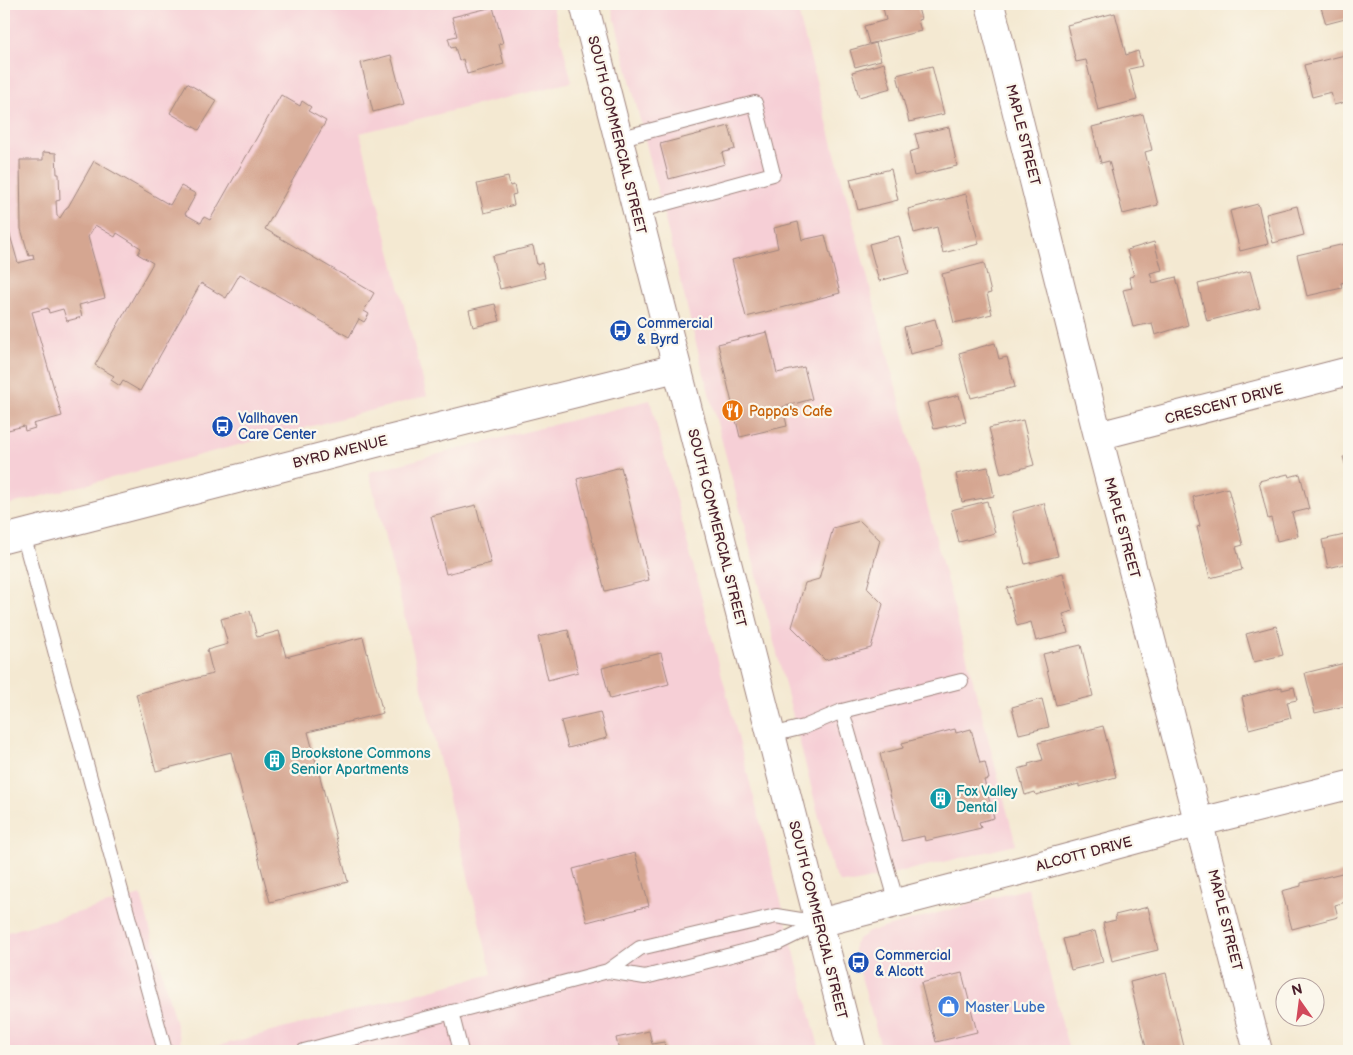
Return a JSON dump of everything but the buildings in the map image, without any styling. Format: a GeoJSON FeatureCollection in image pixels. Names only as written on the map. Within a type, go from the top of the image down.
{"type":"FeatureCollection","features":[{"type":"Feature","properties":{"kind":"street","name":"SOUTH COMMERCIAL STREET"},"geometry":{"type":"LineString","coordinates":[[584,4],[852,1051]]}},
{"type":"Feature","properties":{"kind":"street","name":"MAPLE STREET"},"geometry":{"type":"LineString","coordinates":[[990,4],[1098,436],[1200,822],[1258,1051]]}},
{"type":"Feature","properties":{"kind":"street","name":"BYRD AVENUE"},"geometry":{"type":"LineString","coordinates":[[13,536],[676,368]]}},
{"type":"Feature","properties":{"kind":"street","name":"CRESCENT DRIVE"},"geometry":{"type":"LineString","coordinates":[[1098,436],[1349,371]]}},
{"type":"Feature","properties":{"kind":"street","name":"ALCOTT DRIVE"},"geometry":{"type":"LineString","coordinates":[[819,923],[1200,822],[1349,785]]}},
{"type":"Feature","properties":{"kind":"lane"},"geometry":{"type":"LineString","coordinates":[[618,139],[755,102],[774,174],[637,211]]}},
{"type":"Feature","properties":{"kind":"lane"},"geometry":{"type":"LineString","coordinates":[[13,536],[165,1051]]}},
{"type":"Feature","properties":{"kind":"lane"},"geometry":{"type":"LineString","coordinates":[[771,735],[804,727],[842,712],[961,681]]}},
{"type":"Feature","properties":{"kind":"lane"},"geometry":{"type":"LineString","coordinates":[[842,712],[897,903]]}},
{"type":"Feature","properties":{"kind":"lane"},"geometry":{"type":"LineString","coordinates":[[304,1051],[608,971],[640,948],[776,916],[819,923]]}},
{"type":"Feature","properties":{"kind":"lane"},"geometry":{"type":"LineString","coordinates":[[608,971],[644,976],[778,943],[819,923]]}},
{"type":"Feature","properties":{"kind":"lane"},"geometry":{"type":"LineString","coordinates":[[451,1012],[461,1051]]}},
{"type":"Feature","properties":{"kind":"shaded area"},"geometry":{"type":"Polygon","coordinates":[[[4,4],[552,4],[572,82],[360,133],[427,396],[4,506],[4,4]]]}},
{"type":"Feature","properties":{"kind":"shaded area"},"geometry":{"type":"Polygon","coordinates":[[[611,4],[796,4],[1016,845],[853,883],[840,882],[833,872],[700,359],[611,4]]]}},
{"type":"Feature","properties":{"kind":"shaded area"},"geometry":{"type":"Polygon","coordinates":[[[650,400],[820,1051],[198,1051],[492,974],[369,472],[650,400]]]}},
{"type":"Feature","properties":{"kind":"shaded area"},"geometry":{"type":"Polygon","coordinates":[[[1028,888],[1069,1051],[882,1051],[854,952],[854,944],[858,939],[869,932],[1028,888]]]}},
{"type":"Feature","properties":{"kind":"shaded area"},"geometry":{"type":"Polygon","coordinates":[[[141,895],[183,1051],[4,1051],[4,933],[141,895]]]}},
{"type":"Feature","properties":{"kind":"place","name":"Commercial & Byrd"},"geometry":{"type":"Point","coordinates":[621,331]}},
{"type":"Feature","properties":{"kind":"place","name":"Pappa's Cafe"},"geometry":{"type":"Point","coordinates":[733,411]}},
{"type":"Feature","properties":{"kind":"place","name":"Vallhaven Care Center"},"geometry":{"type":"Point","coordinates":[222,426]}},
{"type":"Feature","properties":{"kind":"place","name":"Brookstone Commons Senior Apartments"},"geometry":{"type":"Point","coordinates":[275,761]}},
{"type":"Feature","properties":{"kind":"place","name":"Fox Valley Dental"},"geometry":{"type":"Point","coordinates":[940,799]}},
{"type":"Feature","properties":{"kind":"place","name":"Commercial & Alcott"},"geometry":{"type":"Point","coordinates":[859,963]}},
{"type":"Feature","properties":{"kind":"place","name":"Master Lube"},"geometry":{"type":"Point","coordinates":[949,1007]}}]}
